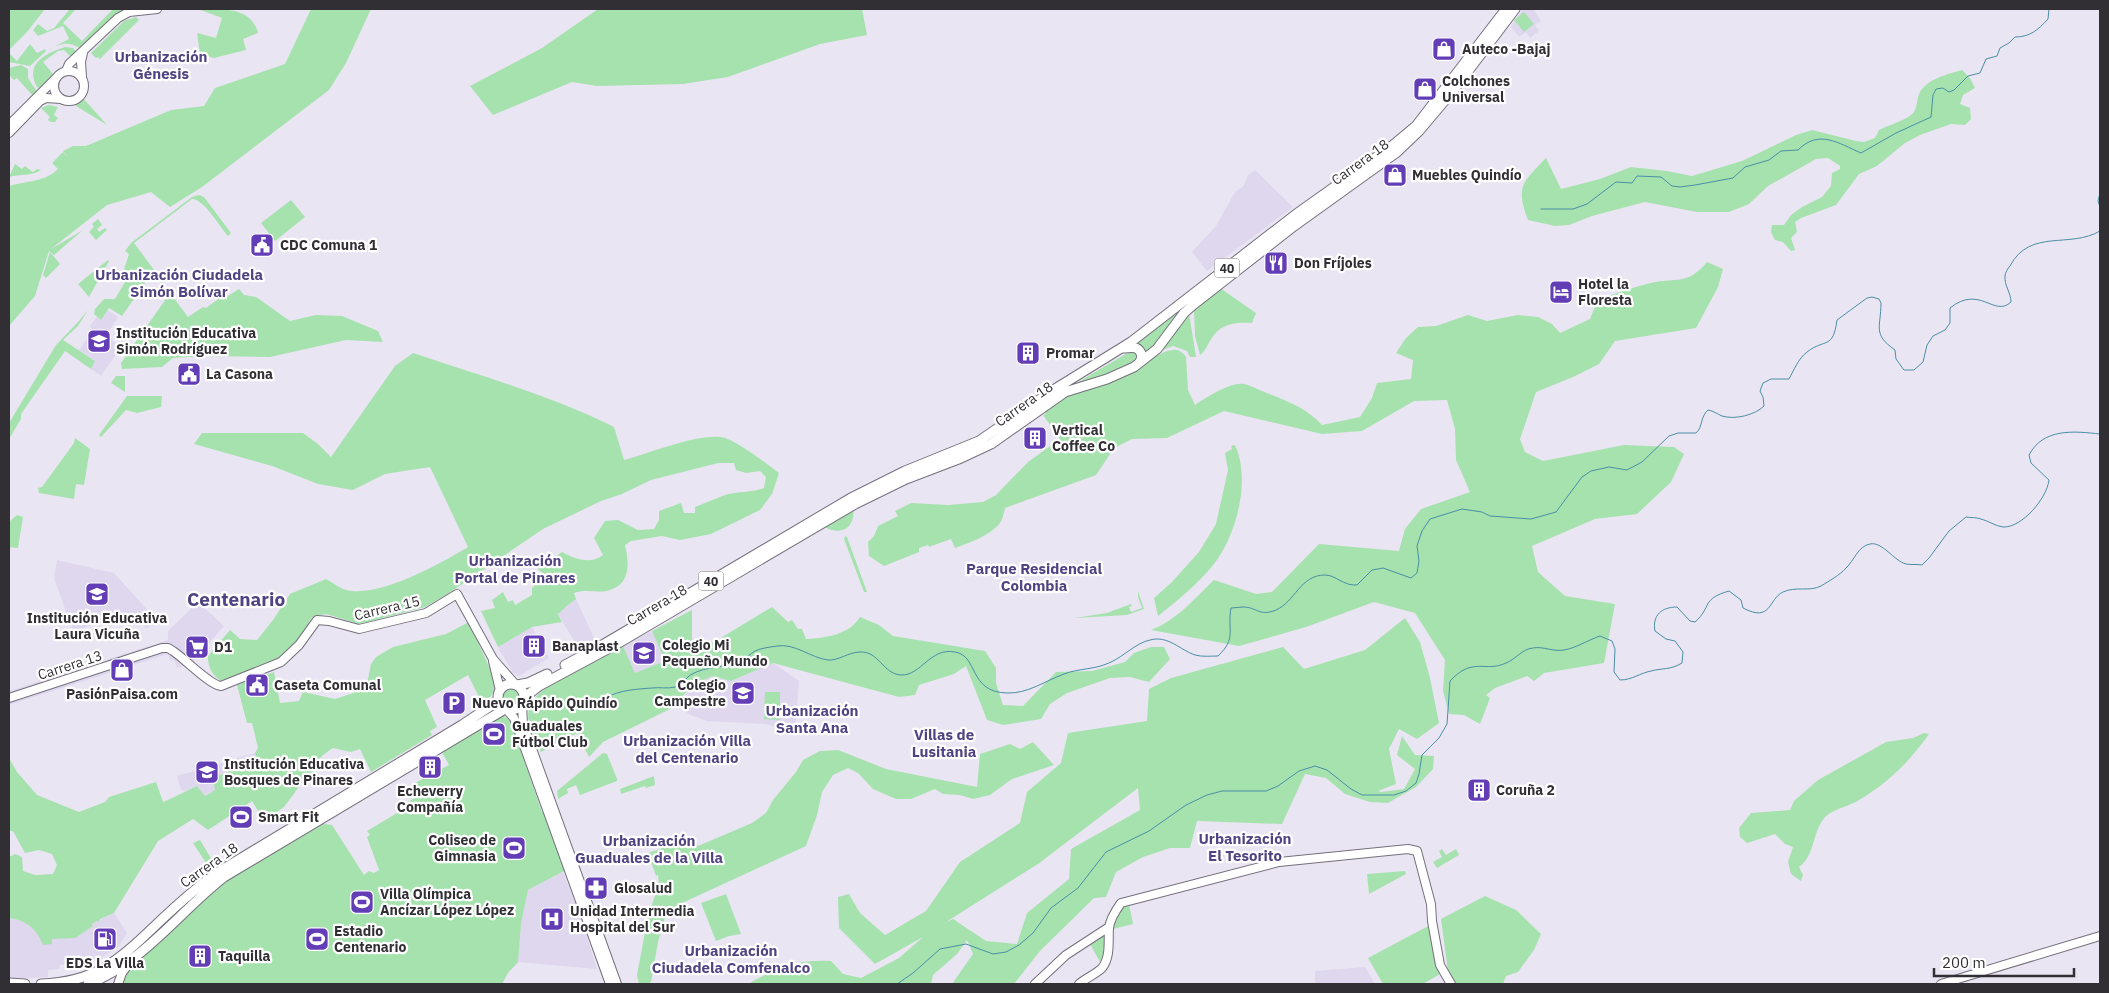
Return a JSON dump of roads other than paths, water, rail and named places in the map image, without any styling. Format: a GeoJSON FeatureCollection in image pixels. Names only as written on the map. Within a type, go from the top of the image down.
{"type":"FeatureCollection","features":[{"type":"Feature","properties":{"kind":"main road","name":"Carrera 18"},"geometry":{"type":"LineString","coordinates":[[516,685],[539,679],[604,644],[858,495],[905,471],[979,441],[1122,349],[1416,126],[1506,9]]}},
{"type":"Feature","properties":{"kind":"main road","name":"Carrera 18"},"geometry":{"type":"LineString","coordinates":[[523,701],[539,686],[615,646],[855,504],[906,479],[961,458],[991,444],[1060,395],[1107,379],[1140,362],[1166,340],[1178,321],[1193,305],[1294,226],[1397,152],[1420,131],[1515,9]]}},
{"type":"Feature","properties":{"kind":"main road"},"geometry":{"type":"LineString","coordinates":[[1122,349],[1136,347],[1139,349],[1142,354],[1140,362]]}},
{"type":"Feature","properties":{"kind":"main road","name":"40"},"geometry":{"type":"LineString","coordinates":[[500,690],[506,684],[516,685]]}},
{"type":"Feature","properties":{"kind":"main road"},"geometry":{"type":"LineString","coordinates":[[516,685],[524,692],[523,701]]}},
{"type":"Feature","properties":{"kind":"main road"},"geometry":{"type":"LineString","coordinates":[[500,690],[498,701],[506,709]]}},
{"type":"Feature","properties":{"kind":"main road","name":"Carrera 18"},"geometry":{"type":"LineString","coordinates":[[41,984],[59,984],[87,976],[105,968],[123,956],[190,894],[220,871],[462,726],[498,701]]}},
{"type":"Feature","properties":{"kind":"main road","name":"40"},"geometry":{"type":"LineString","coordinates":[[506,709],[515,710],[523,701]]}},
{"type":"Feature","properties":{"kind":"main road","name":"Carrera 18"},"geometry":{"type":"LineString","coordinates":[[88,984],[108,975],[132,960],[197,899],[224,877],[506,709]]}},
{"type":"Feature","properties":{"kind":"main road"},"geometry":{"type":"LineString","coordinates":[[9,983],[25,984]]}},
{"type":"Feature","properties":{"kind":"street"},"geometry":{"type":"LineString","coordinates":[[9,125],[118,18],[124,14],[157,9]]}},
{"type":"Feature","properties":{"kind":"street"},"geometry":{"type":"LineString","coordinates":[[9,133],[40,101],[46,98],[73,101],[78,98],[84,88],[81,62],[83,53]]}},
{"type":"Feature","properties":{"kind":"street"},"geometry":{"type":"LineString","coordinates":[[66,71],[72,71],[82,77]]}},
{"type":"Feature","properties":{"kind":"street"},"geometry":{"type":"LineString","coordinates":[[56,78],[54,89],[61,99]]}},
{"type":"Feature","properties":{"kind":"street","name":"Carrera 15"},"geometry":{"type":"LineString","coordinates":[[168,648],[215,684],[222,686],[281,662],[299,645],[317,620],[329,621],[358,629],[426,612],[454,595],[459,595],[493,659]]}},
{"type":"Feature","properties":{"kind":"street","name":"Carrera 13"},"geometry":{"type":"LineString","coordinates":[[9,698],[162,648],[168,648]]}},
{"type":"Feature","properties":{"kind":"street"},"geometry":{"type":"LineString","coordinates":[[493,659],[516,685]]}},
{"type":"Feature","properties":{"kind":"street"},"geometry":{"type":"LineString","coordinates":[[493,659],[500,690]]}},
{"type":"Feature","properties":{"kind":"street"},"geometry":{"type":"LineString","coordinates":[[523,701],[523,724],[617,984]]}},
{"type":"Feature","properties":{"kind":"street"},"geometry":{"type":"LineString","coordinates":[[506,709],[514,718],[610,984]]}},
{"type":"Feature","properties":{"kind":"street"},"geometry":{"type":"LineString","coordinates":[[1079,984],[1102,968],[1109,942],[1109,927],[1114,912],[1121,903],[1156,892],[1279,862],[1408,848],[1417,851],[1431,904],[1440,965],[1451,984]]}},
{"type":"Feature","properties":{"kind":"street"},"geometry":{"type":"LineString","coordinates":[[1035,984],[1066,955],[1109,927]]}},
{"type":"Feature","properties":{"kind":"street"},"geometry":{"type":"LineString","coordinates":[[1941,984],[2100,936]]}},
{"type":"Feature","properties":{"kind":"street"},"geometry":{"type":"LineString","coordinates":[[118,984],[122,973],[132,960]]}},
{"type":"Feature","properties":{"kind":"waterway"},"geometry":{"type":"LineString","coordinates":[[1541,209],[1573,209],[1587,204],[1616,182],[1632,183],[1637,176],[1661,177],[1672,186],[1680,187],[1733,178],[1745,167],[1769,160],[1781,151],[1798,150],[1813,140],[1829,140],[1861,153],[1896,133],[1931,117],[1933,95],[1936,89],[1943,88],[1949,92],[1954,90],[1968,76],[1980,73],[1986,59],[1997,56],[2000,48],[2015,37],[2029,34],[2041,26],[2048,19],[2049,9]]}},
{"type":"Feature","properties":{"kind":"waterway"},"geometry":{"type":"LineString","coordinates":[[2100,193],[2098,201],[2100,207]]}},
{"type":"Feature","properties":{"kind":"waterway"},"geometry":{"type":"LineString","coordinates":[[594,710],[608,697],[618,693],[629,690],[675,687],[698,671],[740,662],[755,651],[777,646],[790,647],[828,660],[856,652],[866,653],[872,655],[890,671],[901,675],[914,671],[939,654],[955,652],[963,655],[968,660],[980,681],[986,687],[1007,693],[1029,689],[1070,672],[1105,665],[1150,640],[1168,641],[1195,655],[1218,656],[1224,650],[1229,639],[1231,608],[1248,607],[1262,612],[1276,610],[1283,606],[1309,579],[1316,576],[1329,575],[1348,584],[1357,585],[1372,570],[1383,568],[1411,578],[1417,573],[1419,561],[1417,546],[1422,531],[1430,519],[1462,509],[1482,512],[1490,516],[1531,519],[1556,512],[1582,477],[1591,471],[1609,467],[1627,470],[1642,462],[1669,436],[1678,433],[1696,433],[1708,410],[1727,417],[1745,416],[1755,412],[1764,406],[1760,391],[1763,383],[1771,379],[1789,379],[1796,365],[1807,352],[1830,340],[1833,336],[1837,320],[1867,298],[1879,299],[1881,303],[1880,334],[1895,350],[1896,359],[1904,370],[1914,370],[1923,362],[1927,345],[1933,336],[1945,330],[1950,323],[1950,308],[1970,299],[1999,306],[2005,306],[2011,302],[2005,275],[2018,254],[2028,247],[2039,243],[2076,239],[2100,231]]}},
{"type":"Feature","properties":{"kind":"waterway"},"geometry":{"type":"LineString","coordinates":[[897,984],[913,973],[940,949],[966,944],[993,954],[1006,952],[1019,945],[1033,933],[1051,908],[1078,888],[1106,852],[1149,831],[1186,805],[1207,795],[1222,791],[1266,791],[1278,786],[1299,771],[1315,766],[1327,770],[1351,789],[1362,795],[1394,795],[1406,791],[1416,783],[1422,755],[1439,738],[1447,724],[1450,681],[1458,673],[1466,669],[1479,666],[1499,666],[1526,650],[1533,648],[1569,649],[1600,636],[1612,641],[1615,649],[1614,672],[1620,680],[1674,667],[1682,663],[1683,652],[1675,641],[1666,639],[1655,631],[1655,620],[1663,610],[1677,607],[1690,621],[1695,622],[1710,600],[1729,591],[1741,600],[1743,608],[1759,613],[1768,608],[1778,595],[1783,592],[1793,589],[1816,588],[1831,580],[1844,571],[1862,548],[1870,544],[1879,545],[1901,562],[1922,565],[1949,531],[1966,517],[1979,518],[2003,527],[2018,523],[2032,511],[2044,495],[2049,480],[2031,463],[2029,455],[2042,440],[2060,433],[2100,434]]}},
{"type":"Feature","properties":{"kind":"place","name":"Auteco -Bajaj"},"geometry":{"type":"Point","coordinates":[1444,49]}},
{"type":"Feature","properties":{"kind":"place","name":"Colchones Universal"},"geometry":{"type":"Point","coordinates":[1425,89]}},
{"type":"Feature","properties":{"kind":"place","name":"Muebles Quindío"},"geometry":{"type":"Point","coordinates":[1395,175]}},
{"type":"Feature","properties":{"kind":"place","name":"CDC Comuna 1"},"geometry":{"type":"Point","coordinates":[262,245]}},
{"type":"Feature","properties":{"kind":"place","name":"Don Fríjoles"},"geometry":{"type":"Point","coordinates":[1276,263]}},
{"type":"Feature","properties":{"kind":"place","name":"Hotel la Floresta"},"geometry":{"type":"Point","coordinates":[1561,292]}},
{"type":"Feature","properties":{"kind":"place","name":"Institución Educativa Simón Rodríguez"},"geometry":{"type":"Point","coordinates":[99,341]}},
{"type":"Feature","properties":{"kind":"place","name":"Promar"},"geometry":{"type":"Point","coordinates":[1028,353]}},
{"type":"Feature","properties":{"kind":"place","name":"La Casona"},"geometry":{"type":"Point","coordinates":[189,374]}},
{"type":"Feature","properties":{"kind":"place","name":"Vertical Coffee Co"},"geometry":{"type":"Point","coordinates":[1035,438]}},
{"type":"Feature","properties":{"kind":"place","name":"Institución Educativa Laura Vicuña"},"geometry":{"type":"Point","coordinates":[97,594]}},
{"type":"Feature","properties":{"kind":"place","name":"Banaplast"},"geometry":{"type":"Point","coordinates":[534,646]}},
{"type":"Feature","properties":{"kind":"place","name":"D1"},"geometry":{"type":"Point","coordinates":[197,647]}},
{"type":"Feature","properties":{"kind":"place","name":"Colegio Mi Pequeño Mundo"},"geometry":{"type":"Point","coordinates":[644,653]}},
{"type":"Feature","properties":{"kind":"place","name":"PasiónPaisa.com"},"geometry":{"type":"Point","coordinates":[122,670]}},
{"type":"Feature","properties":{"kind":"place","name":"Caseta Comunal"},"geometry":{"type":"Point","coordinates":[257,685]}},
{"type":"Feature","properties":{"kind":"place","name":"Colegio Campestre"},"geometry":{"type":"Point","coordinates":[743,693]}},
{"type":"Feature","properties":{"kind":"place","name":"Nuevo Rápido Quindío"},"geometry":{"type":"Point","coordinates":[454,703]}},
{"type":"Feature","properties":{"kind":"place","name":"Guaduales Fútbol Club"},"geometry":{"type":"Point","coordinates":[494,734]}},
{"type":"Feature","properties":{"kind":"place","name":"Echeverry Compañía"},"geometry":{"type":"Point","coordinates":[430,767]}},
{"type":"Feature","properties":{"kind":"place","name":"Institución Educativa Bosques de Pinares"},"geometry":{"type":"Point","coordinates":[207,772]}},
{"type":"Feature","properties":{"kind":"place","name":"Coruña 2"},"geometry":{"type":"Point","coordinates":[1479,790]}},
{"type":"Feature","properties":{"kind":"place","name":"Smart Fit"},"geometry":{"type":"Point","coordinates":[241,817]}},
{"type":"Feature","properties":{"kind":"place","name":"Coliseo de Gimnasia"},"geometry":{"type":"Point","coordinates":[514,848]}},
{"type":"Feature","properties":{"kind":"place","name":"Glosalud"},"geometry":{"type":"Point","coordinates":[596,888]}},
{"type":"Feature","properties":{"kind":"place","name":"Villa Olímpica Ancízar López López"},"geometry":{"type":"Point","coordinates":[362,902]}},
{"type":"Feature","properties":{"kind":"place","name":"Unidad Intermedia Hospital del Sur"},"geometry":{"type":"Point","coordinates":[552,919]}},
{"type":"Feature","properties":{"kind":"place","name":"EDS La Villa"},"geometry":{"type":"Point","coordinates":[105,939]}},
{"type":"Feature","properties":{"kind":"place","name":"Estadio Centenario"},"geometry":{"type":"Point","coordinates":[317,939]}},
{"type":"Feature","properties":{"kind":"place","name":"Taquilla"},"geometry":{"type":"Point","coordinates":[200,956]}},
{"type":"Feature","properties":{"kind":"district","name":"Urbanización Génesis"},"geometry":{"type":"Point","coordinates":[161,64]}},
{"type":"Feature","properties":{"kind":"district","name":"Urbanización Ciudadela Simón Bolívar"},"geometry":{"type":"Point","coordinates":[179,282]}},
{"type":"Feature","properties":{"kind":"district","name":"Urbanización Portal de Pinares"},"geometry":{"type":"Point","coordinates":[515,568]}},
{"type":"Feature","properties":{"kind":"district","name":"Parque Residencial Colombia"},"geometry":{"type":"Point","coordinates":[1034,576]}},
{"type":"Feature","properties":{"kind":"district","name":"Centenario"},"geometry":{"type":"Point","coordinates":[236,599]}},
{"type":"Feature","properties":{"kind":"district","name":"Urbanización Santa Ana"},"geometry":{"type":"Point","coordinates":[812,718]}},
{"type":"Feature","properties":{"kind":"district","name":"Villas de Lusitania"},"geometry":{"type":"Point","coordinates":[944,742]}},
{"type":"Feature","properties":{"kind":"district","name":"Urbanización Villa del Centenario"},"geometry":{"type":"Point","coordinates":[687,748]}},
{"type":"Feature","properties":{"kind":"district","name":"Urbanización El Tesorito"},"geometry":{"type":"Point","coordinates":[1245,846]}},
{"type":"Feature","properties":{"kind":"district","name":"Urbanización Guaduales de la Villa"},"geometry":{"type":"Point","coordinates":[649,848]}},
{"type":"Feature","properties":{"kind":"district","name":"Urbanización Ciudadela Comfenalco"},"geometry":{"type":"Point","coordinates":[731,958]}}]}
